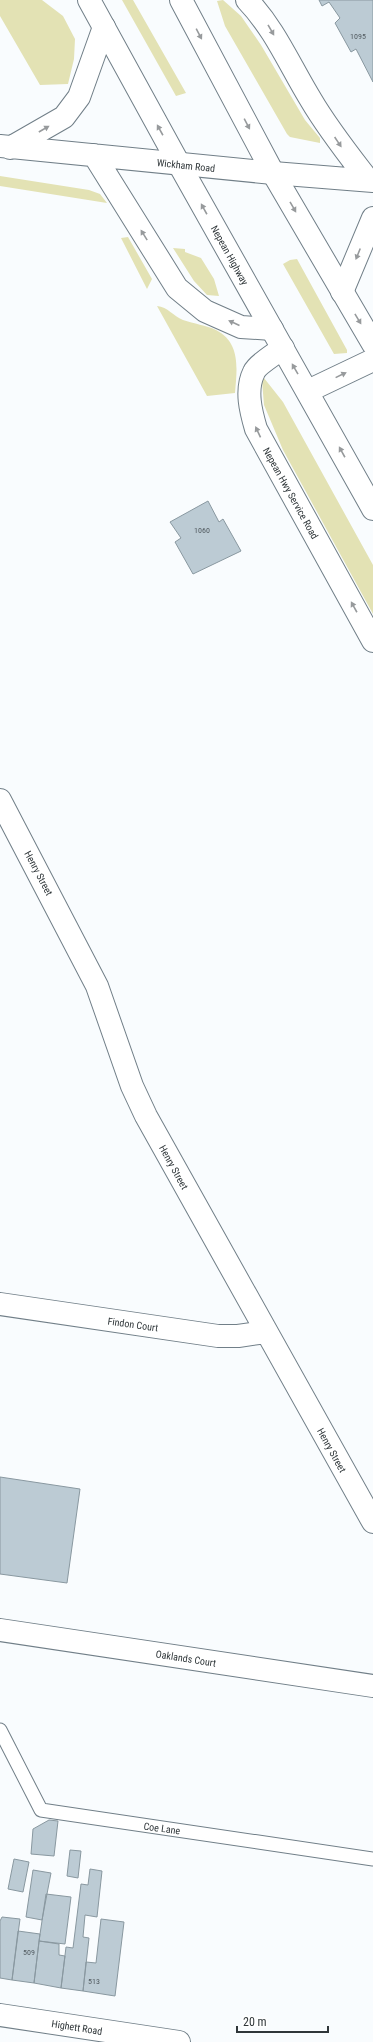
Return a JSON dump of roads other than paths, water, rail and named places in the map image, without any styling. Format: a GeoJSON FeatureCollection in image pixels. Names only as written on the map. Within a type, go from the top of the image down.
{"type":"FeatureCollection","features":[{"type":"Feature","properties":{"kind":"main road"},"geometry":{"type":"LineString","coordinates":[[181,0],[273,173],[373,344]]}},
{"type":"Feature","properties":{"kind":"main road"},"geometry":{"type":"LineString","coordinates":[[247,0],[266,20],[311,101],[341,146],[370,180]]}},
{"type":"Feature","properties":{"kind":"main road","name":"Nepean Highway"},"geometry":{"type":"LineString","coordinates":[[88,1],[104,27],[179,164],[373,509]]}},
{"type":"Feature","properties":{"kind":"main road"},"geometry":{"type":"LineString","coordinates":[[5,147],[64,117],[79,97],[104,27]]}},
{"type":"Feature","properties":{"kind":"main road","name":"Wickham Road"},"geometry":{"type":"LineString","coordinates":[[5,147],[273,173],[370,180]]}},
{"type":"Feature","properties":{"kind":"main road"},"geometry":{"type":"LineString","coordinates":[[94,155],[177,288],[205,311],[241,327],[272,329]]}},
{"type":"Feature","properties":{"kind":"main road"},"geometry":{"type":"LineString","coordinates":[[342,292],[373,218]]}},
{"type":"Feature","properties":{"kind":"main road","name":"Nepean Hwy Service Road"},"geometry":{"type":"LineString","coordinates":[[283,348],[254,371],[251,385],[250,407],[256,429],[373,641]]}},
{"type":"Feature","properties":{"kind":"main road"},"geometry":{"type":"LineString","coordinates":[[308,391],[373,360]]}},
{"type":"Feature","properties":{"kind":"main road","name":"Henry Street"},"geometry":{"type":"LineString","coordinates":[[3,811],[97,986],[132,1086],[146,1116],[373,1522]]}},
{"type":"Feature","properties":{"kind":"main road","name":"Findon Court"},"geometry":{"type":"LineString","coordinates":[[0,1304],[218,1336],[238,1336],[266,1332]]}},
{"type":"Feature","properties":{"kind":"main road","name":"Oaklands Court"},"geometry":{"type":"LineString","coordinates":[[0,1630],[373,1686]]}},
{"type":"Feature","properties":{"kind":"main road","name":"Highett Road"},"geometry":{"type":"LineString","coordinates":[[0,2015],[179,2042]]}},
{"type":"Feature","properties":{"kind":"lane","name":"Coe Lane"},"geometry":{"type":"LineString","coordinates":[[0,1730],[41,1810],[373,1859]]}}]}
